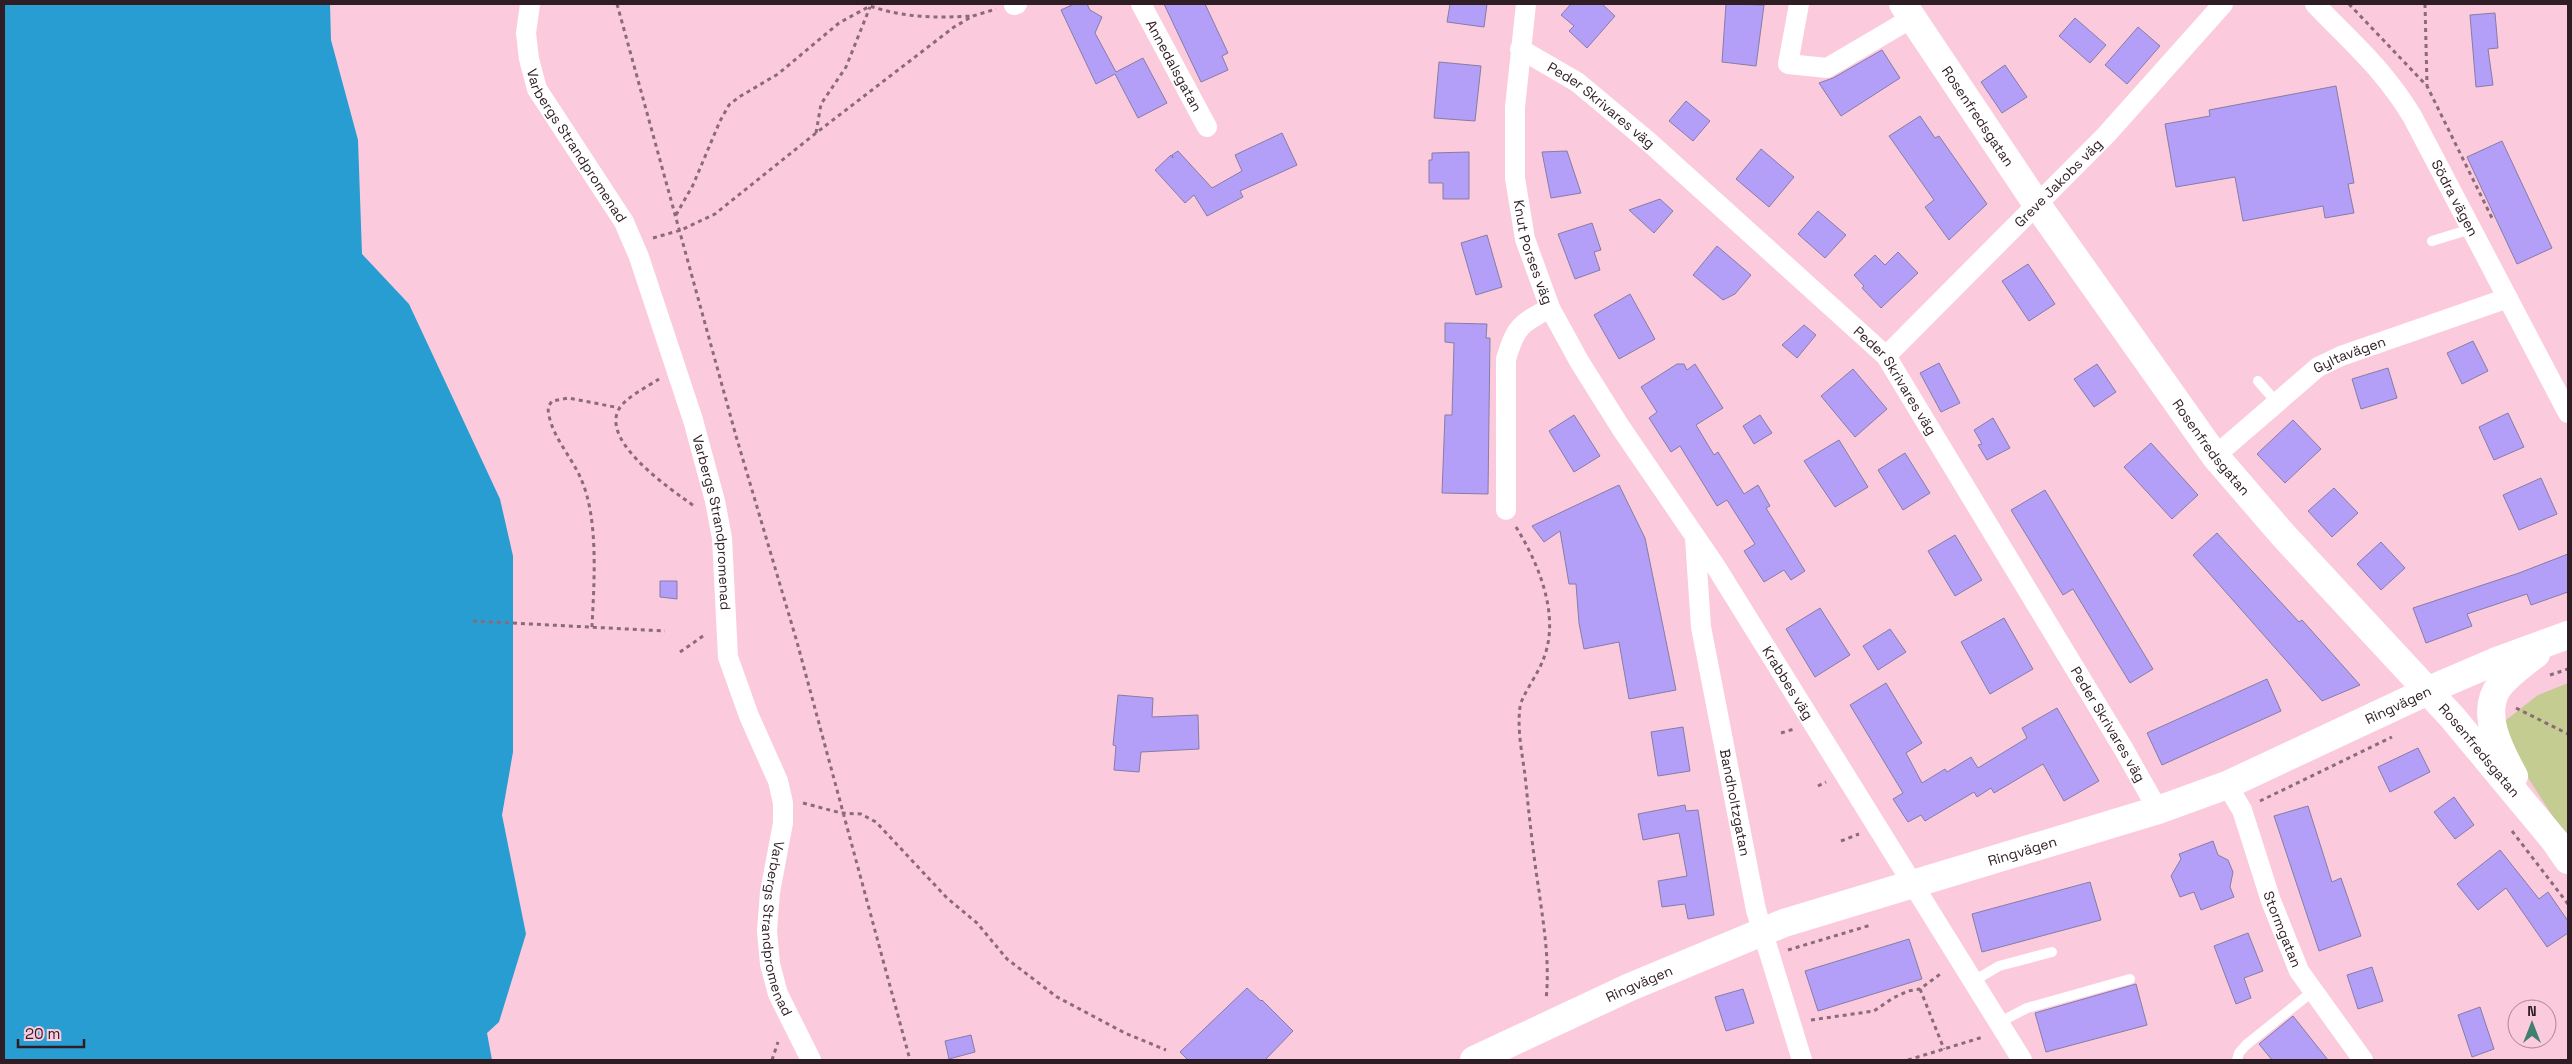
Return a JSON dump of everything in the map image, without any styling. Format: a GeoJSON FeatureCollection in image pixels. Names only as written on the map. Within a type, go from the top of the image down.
{"type":"FeatureCollection","features":[{"type":"Feature","properties":{"kind":"street","name":"Varbergs Strandpromenad"},"geometry":{"type":"LineString","coordinates":[[530,4],[526,33],[529,58],[537,88],[624,222],[675,365],[705,465],[720,523],[726,580],[725,621],[728,658],[737,686],[778,781],[781,796],[783,823],[770,892],[767,931],[770,964],[778,994],[811,1060]]}},
{"type":"Feature","properties":{"kind":"street","name":"Annedalsgatan"},"geometry":{"type":"LineString","coordinates":[[1141,4],[1207,127]]}},
{"type":"Feature","properties":{"kind":"street","name":"Knut Porses väg"},"geometry":{"type":"LineString","coordinates":[[1506,510],[1506,358],[1513,337],[1523,322],[1550,308],[1525,239],[1514,178],[1515,115],[1520,49],[1526,4]]}},
{"type":"Feature","properties":{"kind":"street","name":"Rosenfredsgatan"},"geometry":{"type":"LineString","coordinates":[[1799,4],[1788,64],[1827,68],[1907,11],[2038,206],[2215,456],[2284,536],[2452,717],[2562,850]]}},
{"type":"Feature","properties":{"kind":"street","name":"Greve Jakobs väg"},"geometry":{"type":"LineString","coordinates":[[1886,356],[1918,320],[2038,206],[2106,136],[2223,4]]}},
{"type":"Feature","properties":{"kind":"street","name":"Södra vägen"},"geometry":{"type":"LineString","coordinates":[[2324,7],[2395,88],[2568,413]]}},
{"type":"Feature","properties":{"kind":"street","name":"Peder Skrivares väg"},"geometry":{"type":"LineString","coordinates":[[1520,49],[1577,82],[1648,142],[1886,356],[2123,748],[2158,810]]}},
{"type":"Feature","properties":{"kind":"street","name":"Gyltavägen"},"geometry":{"type":"LineString","coordinates":[[2215,456],[2318,367],[2508,298]]}},
{"type":"Feature","properties":{"kind":"street","name":"Krabbes väg"},"geometry":{"type":"LineString","coordinates":[[1550,308],[1579,362],[1695,538],[2022,1060]]}},
{"type":"Feature","properties":{"kind":"street","name":"Bandholtzgatan"},"geometry":{"type":"LineString","coordinates":[[1695,538],[1701,627],[1762,932],[1802,1060]]}},
{"type":"Feature","properties":{"kind":"street","name":"Rosenfredsgatan"},"geometry":{"type":"LineString","coordinates":[[2560,638],[2518,667],[2499,686],[2493,704],[2492,724],[2500,751],[2562,850]]}},
{"type":"Feature","properties":{"kind":"street","name":"Ringvägen"},"geometry":{"type":"LineString","coordinates":[[1474,1060],[1638,984],[1762,932],[2158,810],[2227,785],[2494,662],[2560,638]]}},
{"type":"Feature","properties":{"kind":"street","name":"Stormgatan"},"geometry":{"type":"LineString","coordinates":[[2227,785],[2242,810],[2271,902],[2299,972],[2363,1060]]}},
{"type":"Feature","properties":{"kind":"lane"},"geometry":{"type":"LineString","coordinates":[[2432,241],[2471,229]]}},
{"type":"Feature","properties":{"kind":"lane"},"geometry":{"type":"LineString","coordinates":[[2258,381],[2277,403]]}},
{"type":"Feature","properties":{"kind":"lane"},"geometry":{"type":"LineString","coordinates":[[1972,982],[1999,966],[2052,952]]}},
{"type":"Feature","properties":{"kind":"lane"},"geometry":{"type":"LineString","coordinates":[[1999,1025],[2027,1008],[2130,979]]}},
{"type":"Feature","properties":{"kind":"lane"},"geometry":{"type":"LineString","coordinates":[[2237,1060],[2239,1053],[2246,1045],[2313,991]]}},
{"type":"Feature","properties":{"kind":"path"},"geometry":{"type":"LineString","coordinates":[[617,4],[681,230],[736,436],[797,642],[841,813],[910,1060]]}},
{"type":"Feature","properties":{"kind":"path"},"geometry":{"type":"LineString","coordinates":[[871,5],[894,14],[917,18],[973,16],[1016,4]]}},
{"type":"Feature","properties":{"kind":"path"},"geometry":{"type":"LineString","coordinates":[[2424,4],[2427,86]]}},
{"type":"Feature","properties":{"kind":"path"},"geometry":{"type":"LineString","coordinates":[[676,215],[693,184],[720,121],[729,105],[778,74],[839,23],[871,5]]}},
{"type":"Feature","properties":{"kind":"path"},"geometry":{"type":"LineString","coordinates":[[816,132],[821,104],[846,67],[871,5]]}},
{"type":"Feature","properties":{"kind":"path"},"geometry":{"type":"LineString","coordinates":[[633,244],[681,230],[715,214],[816,132],[954,27],[973,16]]}},
{"type":"Feature","properties":{"kind":"path"},"geometry":{"type":"LineString","coordinates":[[675,365],[620,408],[615,419],[617,429],[630,452],[650,474],[720,523]]}},
{"type":"Feature","properties":{"kind":"path"},"geometry":{"type":"LineString","coordinates":[[592,627],[594,590],[591,523],[588,503],[582,480],[548,419],[548,407],[552,401],[568,398],[620,408]]}},
{"type":"Feature","properties":{"kind":"path"},"geometry":{"type":"LineString","coordinates":[[1506,510],[1528,546],[1542,580],[1549,619],[1549,647],[1537,675],[1520,705],[1520,732],[1532,839],[1550,972],[1544,1028]]}},
{"type":"Feature","properties":{"kind":"path"},"geometry":{"type":"LineString","coordinates":[[473,621],[665,631]]}},
{"type":"Feature","properties":{"kind":"path"},"geometry":{"type":"LineString","coordinates":[[680,652],[725,621]]}},
{"type":"Feature","properties":{"kind":"path"},"geometry":{"type":"LineString","coordinates":[[2510,706],[2568,734]]}},
{"type":"Feature","properties":{"kind":"path"},"geometry":{"type":"LineString","coordinates":[[781,796],[841,813],[861,814],[876,822],[947,898],[977,923],[1007,959],[1057,998],[1125,1033],[1166,1050]]}},
{"type":"Feature","properties":{"kind":"path"},"geometry":{"type":"LineString","coordinates":[[1792,1025],[1819,1018],[1874,1011],[1908,991],[1920,989],[1958,960]]}},
{"type":"Feature","properties":{"kind":"path"},"geometry":{"type":"LineString","coordinates":[[1920,989],[1944,1049]]}},
{"type":"Feature","properties":{"kind":"path"},"geometry":{"type":"LineString","coordinates":[[1908,1060],[1980,1040],[1999,1025]]}},
{"type":"Feature","properties":{"kind":"green space"},"geometry":{"type":"Polygon","coordinates":[[[2568,683],[2568,834],[2559,826],[2503,739],[2506,720],[2538,695],[2568,683]]]}},
{"type":"Feature","properties":{"kind":"water"},"geometry":{"type":"Polygon","coordinates":[[[4,4],[330,4],[331,40],[358,140],[362,254],[409,304],[500,499],[513,556],[513,752],[502,815],[526,934],[499,1022],[487,1033],[492,1060],[4,1060],[4,4]]]}},
{"type":"Feature","properties":{"kind":"building"},"geometry":{"type":"Polygon","coordinates":[[[1074,4],[1087,4],[1090,10],[1102,17],[1095,33],[1116,72],[1143,58],[1167,103],[1138,118],[1115,74],[1096,84],[1061,10],[1074,4]]]}},
{"type":"Feature","properties":{"kind":"building"},"geometry":{"type":"Polygon","coordinates":[[[1164,4],[1205,4],[1228,53],[1222,56],[1228,70],[1201,82],[1164,4]]]}},
{"type":"Feature","properties":{"kind":"building"},"geometry":{"type":"Polygon","coordinates":[[[1450,4],[1487,4],[1484,27],[1447,22],[1450,4]]]}},
{"type":"Feature","properties":{"kind":"building"},"geometry":{"type":"Polygon","coordinates":[[[1571,4],[1602,4],[1615,16],[1587,48],[1569,31],[1574,26],[1561,15],[1571,4]]]}},
{"type":"Feature","properties":{"kind":"building"},"geometry":{"type":"Polygon","coordinates":[[[1726,4],[1764,5],[1756,66],[1722,62],[1726,4]]]}},
{"type":"Feature","properties":{"kind":"building"},"geometry":{"type":"Polygon","coordinates":[[[2495,13],[2498,48],[2488,49],[2493,85],[2476,87],[2470,15],[2495,13]]]}},
{"type":"Feature","properties":{"kind":"building"},"geometry":{"type":"Polygon","coordinates":[[[2075,18],[2106,45],[2090,63],[2059,36],[2075,18]]]}},
{"type":"Feature","properties":{"kind":"building"},"geometry":{"type":"Polygon","coordinates":[[[2138,27],[2160,46],[2127,84],[2105,65],[2138,27]]]}},
{"type":"Feature","properties":{"kind":"building"},"geometry":{"type":"Polygon","coordinates":[[[1882,50],[1900,78],[1841,116],[1819,83],[1833,78],[1882,50]]]}},
{"type":"Feature","properties":{"kind":"building"},"geometry":{"type":"Polygon","coordinates":[[[1439,62],[1481,66],[1475,121],[1434,118],[1439,62]]]}},
{"type":"Feature","properties":{"kind":"building"},"geometry":{"type":"Polygon","coordinates":[[[2005,65],[2027,97],[2002,113],[1981,82],[2005,65]]]}},
{"type":"Feature","properties":{"kind":"building"},"geometry":{"type":"Polygon","coordinates":[[[2336,86],[2354,183],[2348,184],[2354,213],[2325,218],[2323,206],[2243,221],[2235,177],[2176,187],[2165,124],[2210,116],[2209,110],[2336,86]]]}},
{"type":"Feature","properties":{"kind":"building"},"geometry":{"type":"Polygon","coordinates":[[[1686,101],[1710,121],[1693,141],[1669,121],[1686,101]]]}},
{"type":"Feature","properties":{"kind":"building"},"geometry":{"type":"Polygon","coordinates":[[[1920,116],[1935,138],[1939,136],[1987,204],[1949,240],[1925,207],[1934,200],[1889,136],[1920,116]]]}},
{"type":"Feature","properties":{"kind":"building"},"geometry":{"type":"Polygon","coordinates":[[[1282,133],[1297,165],[1240,191],[1243,197],[1207,216],[1194,195],[1185,203],[1155,170],[1171,155],[1173,158],[1172,155],[1178,151],[1212,188],[1242,171],[1235,155],[1282,133]]]}},
{"type":"Feature","properties":{"kind":"building"},"geometry":{"type":"Polygon","coordinates":[[[2502,141],[2552,248],[2517,264],[2467,157],[2502,141]]]}},
{"type":"Feature","properties":{"kind":"building"},"geometry":{"type":"Polygon","coordinates":[[[1761,149],[1794,177],[1769,207],[1736,179],[1761,149]]]}},
{"type":"Feature","properties":{"kind":"building"},"geometry":{"type":"Polygon","coordinates":[[[1567,151],[1581,193],[1551,198],[1542,152],[1567,151]]]}},
{"type":"Feature","properties":{"kind":"building"},"geometry":{"type":"Polygon","coordinates":[[[1469,152],[1469,199],[1443,199],[1443,183],[1429,183],[1429,160],[1432,160],[1432,153],[1469,152]]]}},
{"type":"Feature","properties":{"kind":"building"},"geometry":{"type":"Polygon","coordinates":[[[1660,199],[1673,211],[1654,233],[1629,210],[1660,199]]]}},
{"type":"Feature","properties":{"kind":"building"},"geometry":{"type":"Polygon","coordinates":[[[1818,211],[1846,235],[1825,258],[1798,234],[1818,211]]]}},
{"type":"Feature","properties":{"kind":"building"},"geometry":{"type":"Polygon","coordinates":[[[1592,223],[1601,250],[1594,252],[1600,270],[1575,279],[1558,234],[1592,223]]]}},
{"type":"Feature","properties":{"kind":"building"},"geometry":{"type":"Polygon","coordinates":[[[1487,235],[1502,287],[1476,295],[1461,243],[1487,235]]]}},
{"type":"Feature","properties":{"kind":"building"},"geometry":{"type":"Polygon","coordinates":[[[1717,246],[1751,275],[1735,294],[1723,300],[1693,275],[1717,246]]]}},
{"type":"Feature","properties":{"kind":"building"},"geometry":{"type":"Polygon","coordinates":[[[1898,252],[1918,273],[1881,308],[1862,288],[1864,286],[1854,275],[1875,255],[1885,265],[1898,252]]]}},
{"type":"Feature","properties":{"kind":"building"},"geometry":{"type":"Polygon","coordinates":[[[2028,264],[2055,304],[2029,321],[2002,281],[2028,264]]]}},
{"type":"Feature","properties":{"kind":"building"},"geometry":{"type":"Polygon","coordinates":[[[1630,294],[1655,339],[1619,359],[1594,315],[1630,294]]]}},
{"type":"Feature","properties":{"kind":"building"},"geometry":{"type":"Polygon","coordinates":[[[1445,323],[1487,324],[1486,338],[1490,338],[1488,494],[1442,493],[1445,415],[1452,415],[1454,343],[1445,342],[1445,323]]]}},
{"type":"Feature","properties":{"kind":"building"},"geometry":{"type":"Polygon","coordinates":[[[1804,325],[1816,335],[1797,358],[1782,345],[1804,325]]]}},
{"type":"Feature","properties":{"kind":"building"},"geometry":{"type":"Polygon","coordinates":[[[2473,341],[2488,371],[2462,384],[2447,353],[2473,341]]]}},
{"type":"Feature","properties":{"kind":"building"},"geometry":{"type":"Polygon","coordinates":[[[1939,363],[1960,403],[1941,412],[1920,373],[1939,363]]]}},
{"type":"Feature","properties":{"kind":"building"},"geometry":{"type":"Polygon","coordinates":[[[1677,364],[1684,364],[1687,370],[1695,364],[1723,408],[1696,425],[1714,455],[1718,452],[1744,494],[1758,485],[1770,506],[1766,508],[1805,571],[1791,580],[1784,570],[1764,582],[1744,551],[1755,544],[1727,500],[1717,506],[1680,446],[1671,452],[1649,418],[1657,412],[1641,387],[1677,364]]]}},
{"type":"Feature","properties":{"kind":"building"},"geometry":{"type":"Polygon","coordinates":[[[2097,364],[2116,392],[2094,407],[2074,379],[2097,364]]]}},
{"type":"Feature","properties":{"kind":"building"},"geometry":{"type":"Polygon","coordinates":[[[2388,368],[2397,398],[2361,409],[2352,379],[2388,368]]]}},
{"type":"Feature","properties":{"kind":"building"},"geometry":{"type":"Polygon","coordinates":[[[1853,369],[1887,409],[1855,437],[1821,396],[1853,369]]]}},
{"type":"Feature","properties":{"kind":"building"},"geometry":{"type":"Polygon","coordinates":[[[2508,413],[2524,447],[2494,460],[2479,427],[2508,413]]]}},
{"type":"Feature","properties":{"kind":"building"},"geometry":{"type":"Polygon","coordinates":[[[1574,415],[1600,456],[1574,472],[1549,431],[1574,415]]]}},
{"type":"Feature","properties":{"kind":"building"},"geometry":{"type":"Polygon","coordinates":[[[1760,415],[1772,433],[1754,444],[1743,426],[1760,415]]]}},
{"type":"Feature","properties":{"kind":"building"},"geometry":{"type":"Polygon","coordinates":[[[1993,418],[2010,448],[1987,460],[1978,445],[1982,444],[1974,430],[1993,418]]]}},
{"type":"Feature","properties":{"kind":"building"},"geometry":{"type":"Polygon","coordinates":[[[2293,420],[2321,449],[2285,483],[2257,454],[2293,420]]]}},
{"type":"Feature","properties":{"kind":"building"},"geometry":{"type":"Polygon","coordinates":[[[1839,440],[1868,487],[1835,507],[1804,461],[1839,440]]]}},
{"type":"Feature","properties":{"kind":"building"},"geometry":{"type":"Polygon","coordinates":[[[2151,443],[2198,495],[2172,519],[2124,467],[2151,443]]]}},
{"type":"Feature","properties":{"kind":"building"},"geometry":{"type":"Polygon","coordinates":[[[1905,453],[1930,493],[1903,510],[1878,470],[1905,453]]]}},
{"type":"Feature","properties":{"kind":"building"},"geometry":{"type":"Polygon","coordinates":[[[2541,478],[2557,514],[2519,530],[2503,495],[2541,478]]]}},
{"type":"Feature","properties":{"kind":"building"},"geometry":{"type":"Polygon","coordinates":[[[1619,485],[1645,538],[1676,690],[1629,699],[1619,642],[1584,649],[1579,623],[1576,584],[1569,584],[1560,531],[1544,542],[1532,526],[1619,485]]]}},
{"type":"Feature","properties":{"kind":"building"},"geometry":{"type":"Polygon","coordinates":[[[2334,488],[2358,513],[2332,537],[2308,511],[2334,488]]]}},
{"type":"Feature","properties":{"kind":"building"},"geometry":{"type":"Polygon","coordinates":[[[2045,490],[2153,669],[2130,683],[2073,589],[2063,595],[2011,510],[2045,490]]]}},
{"type":"Feature","properties":{"kind":"building"},"geometry":{"type":"Polygon","coordinates":[[[2217,533],[2299,622],[2302,620],[2360,685],[2322,701],[2193,555],[2217,533]]]}},
{"type":"Feature","properties":{"kind":"building"},"geometry":{"type":"Polygon","coordinates":[[[1955,535],[1982,580],[1955,596],[1928,551],[1955,535]]]}},
{"type":"Feature","properties":{"kind":"building"},"geometry":{"type":"Polygon","coordinates":[[[2381,542],[2405,568],[2381,590],[2357,564],[2381,542]]]}},
{"type":"Feature","properties":{"kind":"building"},"geometry":{"type":"Polygon","coordinates":[[[2568,554],[2568,592],[2531,605],[2527,594],[2467,614],[2472,626],[2426,643],[2413,608],[2519,573],[2568,554]]]}},
{"type":"Feature","properties":{"kind":"building"},"geometry":{"type":"Polygon","coordinates":[[[660,581],[677,581],[677,599],[660,597],[660,581]]]}},
{"type":"Feature","properties":{"kind":"building"},"geometry":{"type":"Polygon","coordinates":[[[1820,608],[1850,655],[1815,677],[1786,629],[1820,608]]]}},
{"type":"Feature","properties":{"kind":"building"},"geometry":{"type":"Polygon","coordinates":[[[2004,618],[2033,669],[1990,694],[1961,642],[2004,618]]]}},
{"type":"Feature","properties":{"kind":"building"},"geometry":{"type":"Polygon","coordinates":[[[1890,629],[1906,652],[1878,670],[1863,646],[1890,629]]]}},
{"type":"Feature","properties":{"kind":"building"},"geometry":{"type":"Polygon","coordinates":[[[2267,679],[2281,711],[2162,765],[2147,733],[2267,679]]]}},
{"type":"Feature","properties":{"kind":"building"},"geometry":{"type":"Polygon","coordinates":[[[1886,683],[1922,743],[1906,753],[1922,783],[1945,769],[1947,772],[1971,757],[1978,768],[2027,738],[2022,728],[2057,708],[2099,781],[2064,801],[2043,764],[1994,793],[1991,788],[1977,797],[1974,792],[1925,821],[1921,815],[1908,822],[1893,799],[1903,793],[1850,705],[1886,683]]]}},
{"type":"Feature","properties":{"kind":"building"},"geometry":{"type":"Polygon","coordinates":[[[1118,695],[1153,698],[1152,717],[1198,715],[1199,749],[1141,752],[1139,772],[1114,770],[1116,746],[1113,745],[1118,695]]]}},
{"type":"Feature","properties":{"kind":"building"},"geometry":{"type":"Polygon","coordinates":[[[1683,727],[1690,771],[1658,776],[1651,732],[1683,727]]]}},
{"type":"Feature","properties":{"kind":"building"},"geometry":{"type":"Polygon","coordinates":[[[2418,748],[2430,772],[2390,792],[2378,767],[2418,748]]]}},
{"type":"Feature","properties":{"kind":"building"},"geometry":{"type":"Polygon","coordinates":[[[2454,797],[2474,825],[2455,839],[2434,812],[2454,797]]]}},
{"type":"Feature","properties":{"kind":"building"},"geometry":{"type":"Polygon","coordinates":[[[1685,805],[1686,811],[1698,810],[1714,915],[1688,919],[1685,904],[1662,907],[1658,881],[1687,876],[1679,833],[1643,840],[1638,814],[1685,805]]]}},
{"type":"Feature","properties":{"kind":"building"},"geometry":{"type":"Polygon","coordinates":[[[2308,806],[2332,882],[2341,878],[2361,936],[2319,951],[2274,816],[2308,806]]]}},
{"type":"Feature","properties":{"kind":"building"},"geometry":{"type":"Polygon","coordinates":[[[2213,841],[2218,855],[2228,860],[2233,872],[2230,887],[2234,897],[2201,910],[2194,892],[2180,897],[2171,876],[2181,859],[2179,854],[2213,841]]]}},
{"type":"Feature","properties":{"kind":"building"},"geometry":{"type":"Polygon","coordinates":[[[2500,850],[2539,899],[2548,892],[2568,921],[2568,933],[2547,947],[2506,888],[2478,910],[2457,884],[2500,850]]]}},
{"type":"Feature","properties":{"kind":"building"},"geometry":{"type":"Polygon","coordinates":[[[2090,882],[2101,920],[1982,952],[1972,914],[2090,882]]]}},
{"type":"Feature","properties":{"kind":"building"},"geometry":{"type":"Polygon","coordinates":[[[2248,933],[2263,971],[2244,978],[2251,998],[2236,1004],[2214,946],[2248,933]]]}},
{"type":"Feature","properties":{"kind":"building"},"geometry":{"type":"Polygon","coordinates":[[[1909,939],[1922,979],[1818,1011],[1805,971],[1909,939]]]}},
{"type":"Feature","properties":{"kind":"building"},"geometry":{"type":"Polygon","coordinates":[[[2372,967],[2383,1001],[2358,1009],[2347,975],[2372,967]]]}},
{"type":"Feature","properties":{"kind":"building"},"geometry":{"type":"Polygon","coordinates":[[[2136,984],[2147,1025],[2046,1052],[2035,1013],[2136,984]]]}},
{"type":"Feature","properties":{"kind":"building"},"geometry":{"type":"Polygon","coordinates":[[[1247,988],[1293,1031],[1265,1060],[1188,1060],[1180,1052],[1247,988]]]}},
{"type":"Feature","properties":{"kind":"building"},"geometry":{"type":"Polygon","coordinates":[[[1743,989],[1754,1023],[1726,1031],[1715,997],[1743,989]]]}},
{"type":"Feature","properties":{"kind":"building"},"geometry":{"type":"Polygon","coordinates":[[[2480,1007],[2494,1049],[2472,1057],[2458,1015],[2480,1007]]]}},
{"type":"Feature","properties":{"kind":"building"},"geometry":{"type":"Polygon","coordinates":[[[2293,1016],[2328,1060],[2272,1060],[2259,1044],[2293,1016]]]}},
{"type":"Feature","properties":{"kind":"building"},"geometry":{"type":"Polygon","coordinates":[[[971,1035],[975,1052],[949,1059],[945,1041],[971,1035]]]}}]}
